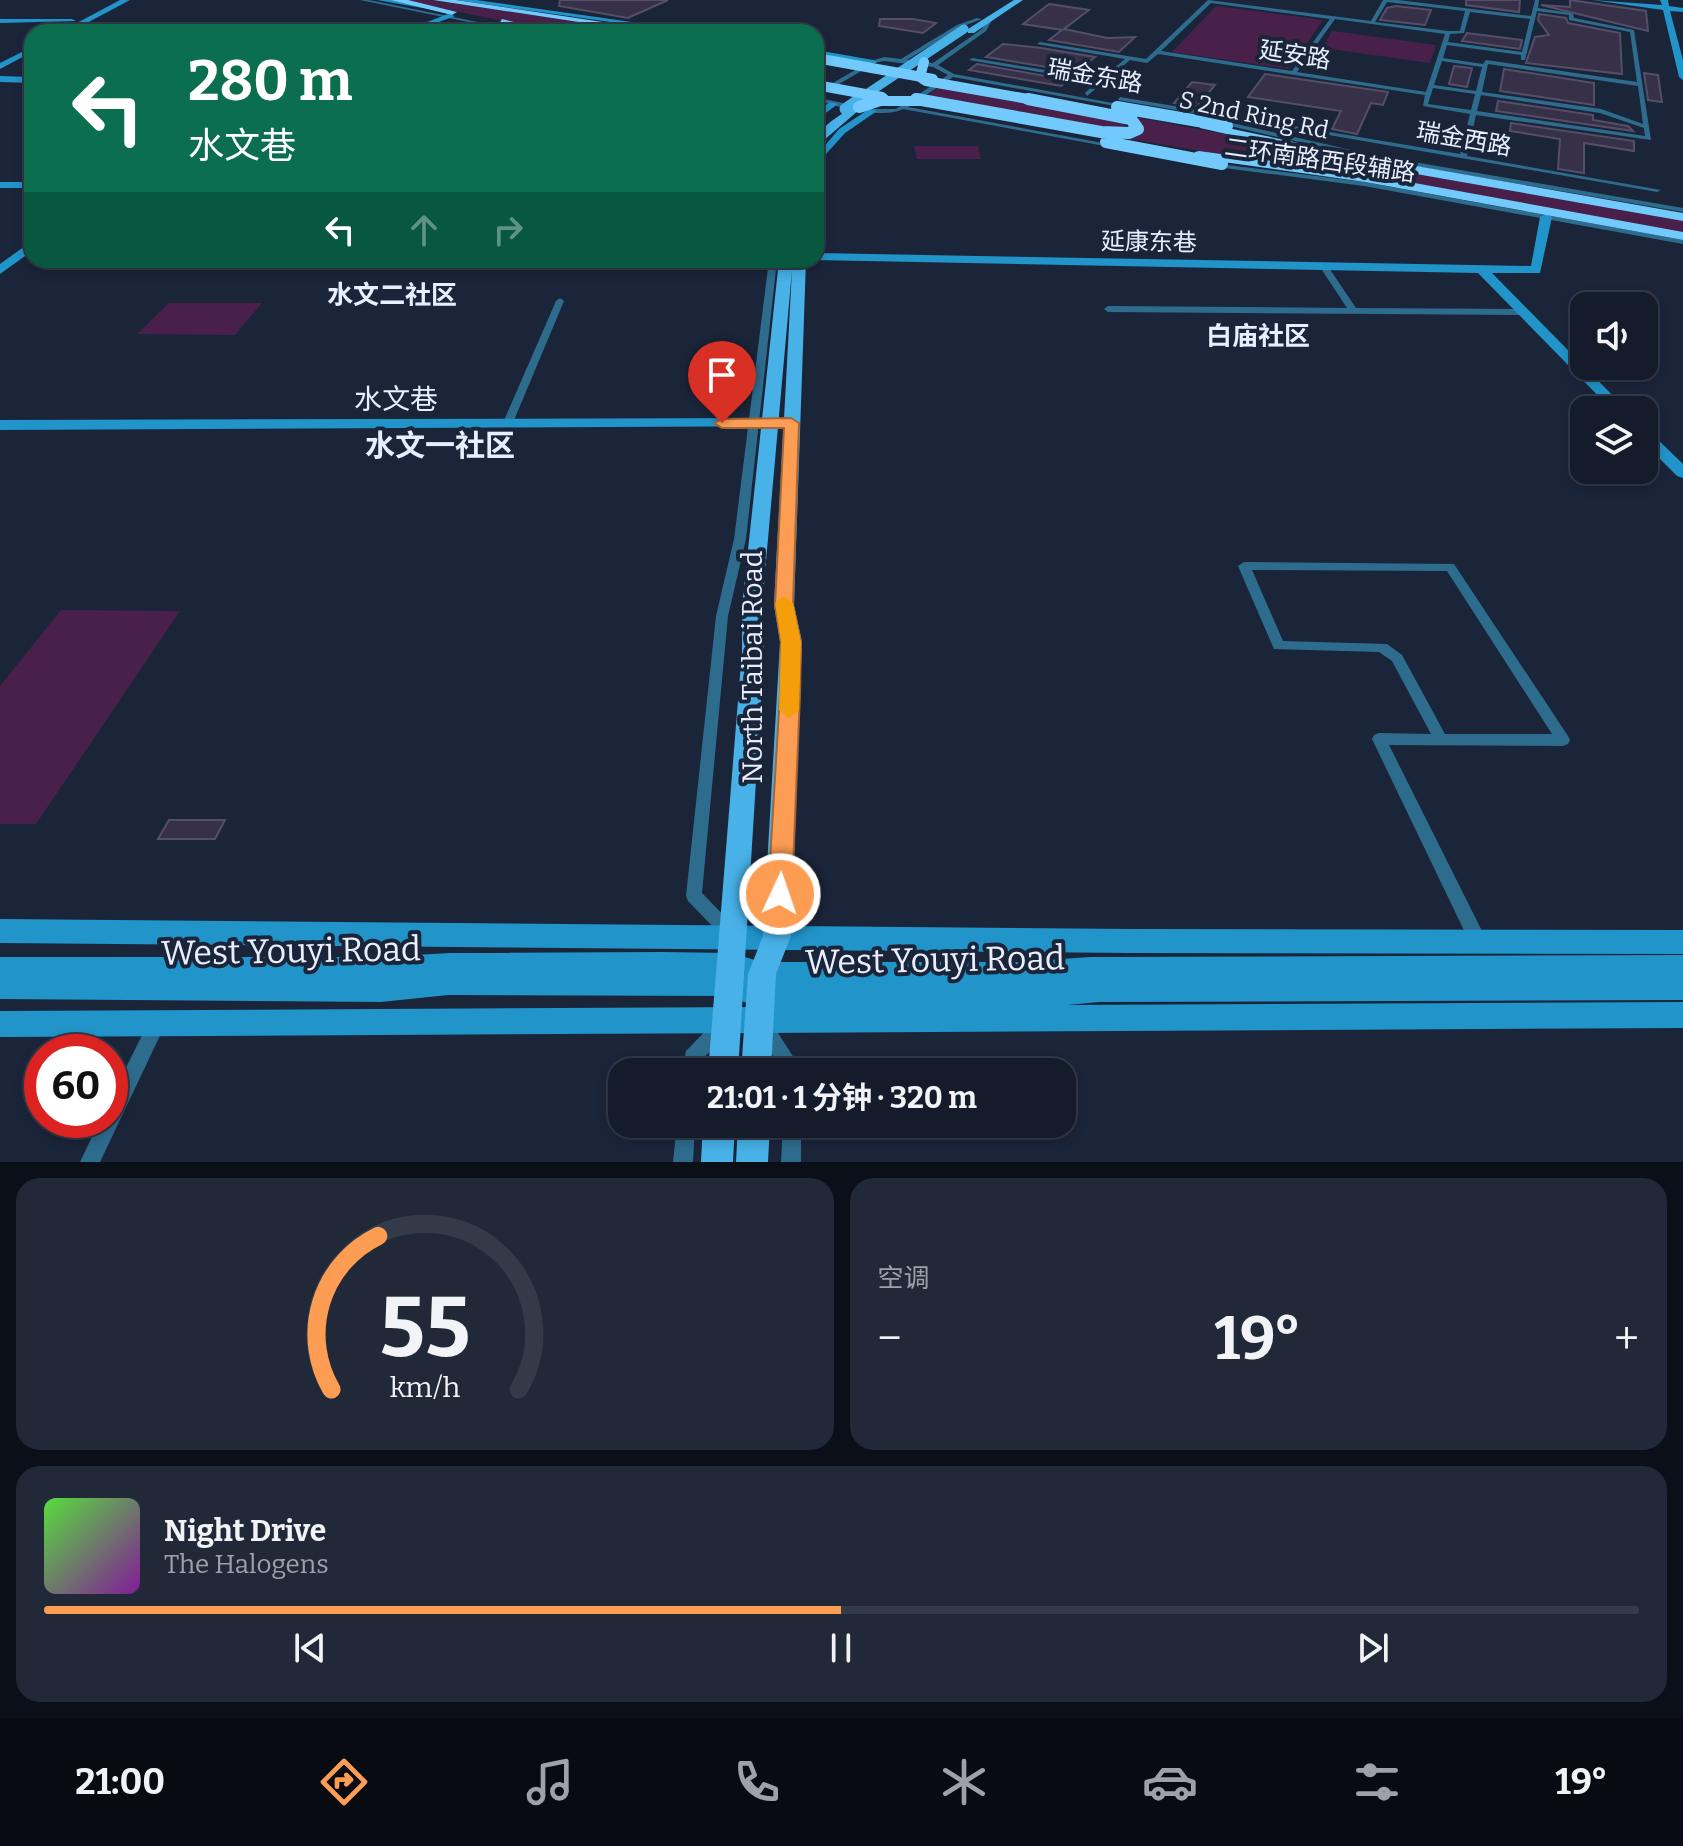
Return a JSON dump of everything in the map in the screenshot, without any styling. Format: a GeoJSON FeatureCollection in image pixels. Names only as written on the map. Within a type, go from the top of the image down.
{"type":"FeatureCollection","features":[{"type":"Feature","properties":{"kind":"highway"},"geometry":{"type":"LineString","coordinates":[[395,3],[479,7],[619,24]]}},
{"type":"Feature","properties":{"kind":"highway"},"geometry":{"type":"LineString","coordinates":[[435,4],[509,24]]}},
{"type":"Feature","properties":{"kind":"highway"},"geometry":{"type":"LineString","coordinates":[[607,19],[637,24]]}},
{"type":"Feature","properties":{"kind":"highway","name":"S 2nd Ring Rd"},"geometry":{"type":"LineString","coordinates":[[824,58],[1088,100],[1683,217]]}},
{"type":"Feature","properties":{"kind":"highway"},"geometry":{"type":"LineString","coordinates":[[824,59],[874,71],[920,62]]}},
{"type":"Feature","properties":{"kind":"highway"},"geometry":{"type":"LineString","coordinates":[[847,109],[884,99],[907,98],[1111,134],[1138,129],[1131,119],[926,81],[920,77],[920,62]]}},
{"type":"Feature","properties":{"kind":"highway"},"geometry":{"type":"LineString","coordinates":[[920,62],[939,76],[1226,128]]}},
{"type":"Feature","properties":{"kind":"highway","name":"S 2nd Ring Rd"},"geometry":{"type":"LineString","coordinates":[[824,89],[1066,130],[1222,162],[1298,173],[1365,178],[1683,236]]}},
{"type":"Feature","properties":{"kind":"highway"},"geometry":{"type":"LineString","coordinates":[[824,91],[841,97],[847,109]]}},
{"type":"Feature","properties":{"kind":"highway"},"geometry":{"type":"LineString","coordinates":[[1069,106],[1088,100],[1103,113]]}},
{"type":"Feature","properties":{"kind":"highway"},"geometry":{"type":"LineString","coordinates":[[847,109],[898,105],[1222,162]]}},
{"type":"Feature","properties":{"kind":"highway"},"geometry":{"type":"LineString","coordinates":[[1043,122],[1066,130],[1090,131]]}},
{"type":"Feature","properties":{"kind":"main road"},"geometry":{"type":"LineString","coordinates":[[984,20],[1007,0]]}},
{"type":"Feature","properties":{"kind":"main road"},"geometry":{"type":"LineString","coordinates":[[824,125],[1019,0]]}},
{"type":"Feature","properties":{"kind":"main road"},"geometry":{"type":"LineString","coordinates":[[824,135],[847,109]]}},
{"type":"Feature","properties":{"kind":"main road","name":"North Taibai Road"},"geometry":{"type":"LineString","coordinates":[[724,1058],[753,651],[752,606],[785,268]]}},
{"type":"Feature","properties":{"kind":"main road","name":"North Taibai Road"},"geometry":{"type":"LineString","coordinates":[[757,1058],[760,997],[777,936],[790,694],[791,642],[784,605],[771,423],[798,268]]}},
{"type":"Feature","properties":{"kind":"main road"},"geometry":{"type":"LineString","coordinates":[[717,1162],[718,1138]]}},
{"type":"Feature","properties":{"kind":"main road"},"geometry":{"type":"LineString","coordinates":[[752,1162],[753,1138]]}},
{"type":"Feature","properties":{"kind":"street"},"geometry":{"type":"LineString","coordinates":[[66,24],[112,0]]}},
{"type":"Feature","properties":{"kind":"street"},"geometry":{"type":"LineString","coordinates":[[80,24],[126,0]]}},
{"type":"Feature","properties":{"kind":"street"},"geometry":{"type":"LineString","coordinates":[[362,0],[395,3]]}},
{"type":"Feature","properties":{"kind":"street"},"geometry":{"type":"LineString","coordinates":[[381,0],[496,24]]}},
{"type":"Feature","properties":{"kind":"street"},"geometry":{"type":"LineString","coordinates":[[454,0],[479,7]]}},
{"type":"Feature","properties":{"kind":"street"},"geometry":{"type":"LineString","coordinates":[[460,0],[642,24]]}},
{"type":"Feature","properties":{"kind":"street"},"geometry":{"type":"LineString","coordinates":[[741,0],[758,3]]}},
{"type":"Feature","properties":{"kind":"street"},"geometry":{"type":"LineString","coordinates":[[1372,23],[1385,0],[1532,18]]}},
{"type":"Feature","properties":{"kind":"street"},"geometry":{"type":"LineString","coordinates":[[1521,67],[1537,0]]}},
{"type":"Feature","properties":{"kind":"street"},"geometry":{"type":"LineString","coordinates":[[1596,0],[1668,4],[1683,10]]}},
{"type":"Feature","properties":{"kind":"street"},"geometry":{"type":"LineString","coordinates":[[1040,44],[1147,61],[1210,1],[1448,33],[1462,32],[1468,10]]}},
{"type":"Feature","properties":{"kind":"street"},"geometry":{"type":"LineString","coordinates":[[1668,4],[1670,34],[1675,39],[1683,77]]}},
{"type":"Feature","properties":{"kind":"street"},"geometry":{"type":"LineString","coordinates":[[1448,33],[1425,105],[1649,139],[1632,31],[1571,19],[1571,14],[1534,9]]}},
{"type":"Feature","properties":{"kind":"street"},"geometry":{"type":"LineString","coordinates":[[428,24],[451,16]]}},
{"type":"Feature","properties":{"kind":"street"},"geometry":{"type":"LineString","coordinates":[[1294,73],[1333,18]]}},
{"type":"Feature","properties":{"kind":"street"},"geometry":{"type":"LineString","coordinates":[[824,58],[920,62],[984,30],[984,20],[959,26],[920,62]]}},
{"type":"Feature","properties":{"kind":"street"},"geometry":{"type":"LineString","coordinates":[[0,21],[72,21]]}},
{"type":"Feature","properties":{"kind":"street"},"geometry":{"type":"LineString","coordinates":[[1444,43],[1524,54]]}},
{"type":"Feature","properties":{"kind":"street"},"geometry":{"type":"LineString","coordinates":[[0,58],[24,46]]}},
{"type":"Feature","properties":{"kind":"street","name":"延安路"},"geometry":{"type":"LineString","coordinates":[[1156,52],[1294,73],[1479,93],[1601,111],[1647,127]]}},
{"type":"Feature","properties":{"kind":"street"},"geometry":{"type":"LineString","coordinates":[[0,66],[24,53]]}},
{"type":"Feature","properties":{"kind":"street"},"geometry":{"type":"LineString","coordinates":[[1088,100],[1102,81],[1129,58]]}},
{"type":"Feature","properties":{"kind":"street"},"geometry":{"type":"LineString","coordinates":[[1439,59],[1485,66]]}},
{"type":"Feature","properties":{"kind":"street"},"geometry":{"type":"LineString","coordinates":[[972,60],[1102,81]]}},
{"type":"Feature","properties":{"kind":"street"},"geometry":{"type":"LineString","coordinates":[[824,85],[873,62]]}},
{"type":"Feature","properties":{"kind":"street","name":"二环南路西段辅路"},"geometry":{"type":"LineString","coordinates":[[920,62],[952,75],[1228,124],[1312,146],[1683,210]]}},
{"type":"Feature","properties":{"kind":"street"},"geometry":{"type":"LineString","coordinates":[[1463,157],[1486,62],[1638,84]]}},
{"type":"Feature","properties":{"kind":"street","name":"瑞金东路"},"geometry":{"type":"LineString","coordinates":[[966,73],[1088,100],[1264,123]]}},
{"type":"Feature","properties":{"kind":"street"},"geometry":{"type":"LineString","coordinates":[[824,115],[847,109],[872,111],[905,108],[952,75]]}},
{"type":"Feature","properties":{"kind":"street"},"geometry":{"type":"LineString","coordinates":[[0,79],[24,80]]}},
{"type":"Feature","properties":{"kind":"street","name":"二环南路西段辅路"},"geometry":{"type":"LineString","coordinates":[[905,108],[1224,167],[1298,173],[1683,242]]}},
{"type":"Feature","properties":{"kind":"street"},"geometry":{"type":"LineString","coordinates":[[824,152],[842,131],[872,111]]}},
{"type":"Feature","properties":{"kind":"street","name":"瑞金西路"},"geometry":{"type":"LineString","coordinates":[[1264,123],[1657,190]]}},
{"type":"Feature","properties":{"kind":"street"},"geometry":{"type":"LineString","coordinates":[[0,187],[24,187]]}},
{"type":"Feature","properties":{"kind":"street","name":"延康东巷"},"geometry":{"type":"LineString","coordinates":[[824,257],[1536,270],[1546,217]]}},
{"type":"Feature","properties":{"kind":"street"},"geometry":{"type":"LineString","coordinates":[[0,270],[24,251]]}},
{"type":"Feature","properties":{"kind":"street"},"geometry":{"type":"LineString","coordinates":[[1324,267],[1353,311]]}},
{"type":"Feature","properties":{"kind":"street"},"geometry":{"type":"LineString","coordinates":[[733,936],[694,896],[722,616],[771,423],[773,268]]}},
{"type":"Feature","properties":{"kind":"street"},"geometry":{"type":"LineString","coordinates":[[1481,269],[1606,396]]}},
{"type":"Feature","properties":{"kind":"street"},"geometry":{"type":"LineString","coordinates":[[507,425],[560,301]]}},
{"type":"Feature","properties":{"kind":"street"},"geometry":{"type":"LineString","coordinates":[[1108,309],[1523,312]]}},
{"type":"Feature","properties":{"kind":"street","name":"水文巷"},"geometry":{"type":"LineString","coordinates":[[0,425],[771,423]]}},
{"type":"Feature","properties":{"kind":"street"},"geometry":{"type":"LineString","coordinates":[[1658,448],[1683,473]]}},
{"type":"Feature","properties":{"kind":"street"},"geometry":{"type":"LineString","coordinates":[[1441,739],[1397,658],[1382,647],[1279,646],[1244,566],[1450,567],[1563,740],[1379,739],[1478,941]]}},
{"type":"Feature","properties":{"kind":"street"},"geometry":{"type":"LineString","coordinates":[[0,931],[1683,942]]}},
{"type":"Feature","properties":{"kind":"street","name":"West Youyi Road"},"geometry":{"type":"LineString","coordinates":[[760,997],[1683,967]]}},
{"type":"Feature","properties":{"kind":"street","name":"West Youyi Road"},"geometry":{"type":"LineString","coordinates":[[0,969],[730,974],[760,997],[1026,997],[1099,989],[1683,988]]}},
{"type":"Feature","properties":{"kind":"street","name":"West Youyi Road"},"geometry":{"type":"LineString","coordinates":[[0,986],[381,989],[448,982],[730,974]]}},
{"type":"Feature","properties":{"kind":"street"},"geometry":{"type":"LineString","coordinates":[[760,997],[788,1058]]}},
{"type":"Feature","properties":{"kind":"street"},"geometry":{"type":"LineString","coordinates":[[692,1058],[727,1021],[760,997],[1683,1015]]}},
{"type":"Feature","properties":{"kind":"street"},"geometry":{"type":"LineString","coordinates":[[0,1024],[727,1021]]}},
{"type":"Feature","properties":{"kind":"street"},"geometry":{"type":"LineString","coordinates":[[90,1162],[157,1023]]}},
{"type":"Feature","properties":{"kind":"street"},"geometry":{"type":"LineString","coordinates":[[683,1162],[685,1138]]}},
{"type":"Feature","properties":{"kind":"street"},"geometry":{"type":"LineString","coordinates":[[791,1162],[792,1138]]}},
{"type":"Feature","properties":{"kind":"shaded area"},"geometry":{"type":"Polygon","coordinates":[[[403,0],[430,0],[595,24],[517,24],[403,0]]]}},
{"type":"Feature","properties":{"kind":"shaded area"},"geometry":{"type":"Polygon","coordinates":[[[1216,6],[1323,20],[1289,69],[1172,52],[1216,6]]]}},
{"type":"Feature","properties":{"kind":"shaded area"},"geometry":{"type":"Polygon","coordinates":[[[1332,31],[1436,45],[1430,63],[1323,48],[1332,31]]]}},
{"type":"Feature","properties":{"kind":"shaded area"},"geometry":{"type":"Polygon","coordinates":[[[941,86],[1127,124],[1119,129],[925,97],[941,86]]]}},
{"type":"Feature","properties":{"kind":"shaded area"},"geometry":{"type":"Polygon","coordinates":[[[1129,116],[1683,221],[1683,234],[1113,136],[1134,134],[1129,116]]]}},
{"type":"Feature","properties":{"kind":"shaded area"},"geometry":{"type":"Polygon","coordinates":[[[914,146],[978,146],[981,159],[917,159],[914,146]]]}},
{"type":"Feature","properties":{"kind":"shaded area"},"geometry":{"type":"Polygon","coordinates":[[[169,303],[262,303],[235,335],[137,334],[169,303]]]}},
{"type":"Feature","properties":{"kind":"shaded area"},"geometry":{"type":"Polygon","coordinates":[[[61,610],[180,611],[36,824],[0,824],[0,686],[61,610]]]}},
{"type":"Feature","properties":{"kind":"building"},"geometry":{"type":"Polygon","coordinates":[[[560,0],[668,0],[628,18],[559,6],[560,0]]]}},
{"type":"Feature","properties":{"kind":"building"},"geometry":{"type":"Polygon","coordinates":[[[1466,0],[1520,0],[1519,12],[1466,5],[1466,0]]]}},
{"type":"Feature","properties":{"kind":"building"},"geometry":{"type":"Polygon","coordinates":[[[1570,0],[1646,11],[1648,31],[1541,5],[1570,7],[1570,0]]]}},
{"type":"Feature","properties":{"kind":"building"},"geometry":{"type":"Polygon","coordinates":[[[1049,4],[1089,10],[1064,29],[1107,38],[1135,37],[1119,52],[1049,40],[1062,30],[1023,24],[1049,4]]]}},
{"type":"Feature","properties":{"kind":"building"},"geometry":{"type":"Polygon","coordinates":[[[1396,6],[1431,10],[1425,25],[1380,20],[1387,8],[1396,6]]]}},
{"type":"Feature","properties":{"kind":"building"},"geometry":{"type":"Polygon","coordinates":[[[1539,14],[1620,33],[1622,74],[1526,63],[1535,37],[1549,35],[1538,20],[1539,14]]]}},
{"type":"Feature","properties":{"kind":"building"},"geometry":{"type":"Polygon","coordinates":[[[880,19],[936,23],[923,33],[879,26],[880,19]]]}},
{"type":"Feature","properties":{"kind":"building"},"geometry":{"type":"Polygon","coordinates":[[[1467,33],[1522,40],[1520,49],[1462,41],[1467,33]]]}},
{"type":"Feature","properties":{"kind":"building"},"geometry":{"type":"Polygon","coordinates":[[[1003,44],[1095,57],[1078,72],[986,57],[1003,44]]]}},
{"type":"Feature","properties":{"kind":"building"},"geometry":{"type":"Polygon","coordinates":[[[977,64],[1068,80],[1061,86],[969,70],[977,64]]]}},
{"type":"Feature","properties":{"kind":"building"},"geometry":{"type":"Polygon","coordinates":[[[1454,66],[1472,68],[1467,87],[1449,84],[1454,66]]]}},
{"type":"Feature","properties":{"kind":"building"},"geometry":{"type":"Polygon","coordinates":[[[1504,69],[1594,83],[1594,105],[1500,91],[1504,69]]]}},
{"type":"Feature","properties":{"kind":"building"},"geometry":{"type":"Polygon","coordinates":[[[1644,73],[1658,75],[1662,102],[1648,100],[1644,73]]]}},
{"type":"Feature","properties":{"kind":"building"},"geometry":{"type":"Polygon","coordinates":[[[1265,74],[1388,92],[1383,105],[1371,103],[1357,134],[1332,129],[1341,111],[1248,97],[1265,74]]]}},
{"type":"Feature","properties":{"kind":"building"},"geometry":{"type":"Polygon","coordinates":[[[1192,82],[1215,85],[1197,107],[1174,103],[1192,82]]]}},
{"type":"Feature","properties":{"kind":"building"},"geometry":{"type":"Polygon","coordinates":[[[1498,101],[1593,115],[1593,120],[1628,126],[1633,131],[1496,111],[1498,101]]]}},
{"type":"Feature","properties":{"kind":"building"},"geometry":{"type":"Polygon","coordinates":[[[1511,123],[1634,141],[1634,151],[1584,143],[1584,173],[1558,169],[1560,139],[1510,131],[1511,123]]]}},
{"type":"Feature","properties":{"kind":"building"},"geometry":{"type":"Polygon","coordinates":[[[169,820],[225,820],[215,839],[158,839],[169,820]]]}},
{"type":"Feature","properties":{"kind":"slow traffic"},"geometry":{"type":"LineString","coordinates":[[784,603],[791,642],[789,710]]}},
{"type":"Feature","properties":{"kind":"district","name":"水文二社区"},"geometry":{"type":"Point","coordinates":[392,295]}},
{"type":"Feature","properties":{"kind":"district","name":"白庙社区"},"geometry":{"type":"Point","coordinates":[1258,336]}},
{"type":"Feature","properties":{"kind":"district","name":"水文一社区"},"geometry":{"type":"Point","coordinates":[440,446]}},
{"type":"Feature","properties":{"kind":"route"},"geometry":{"type":"LineString","coordinates":[[722,423],[791,423],[784,605],[791,642],[790,694],[780,894]]}}]}
